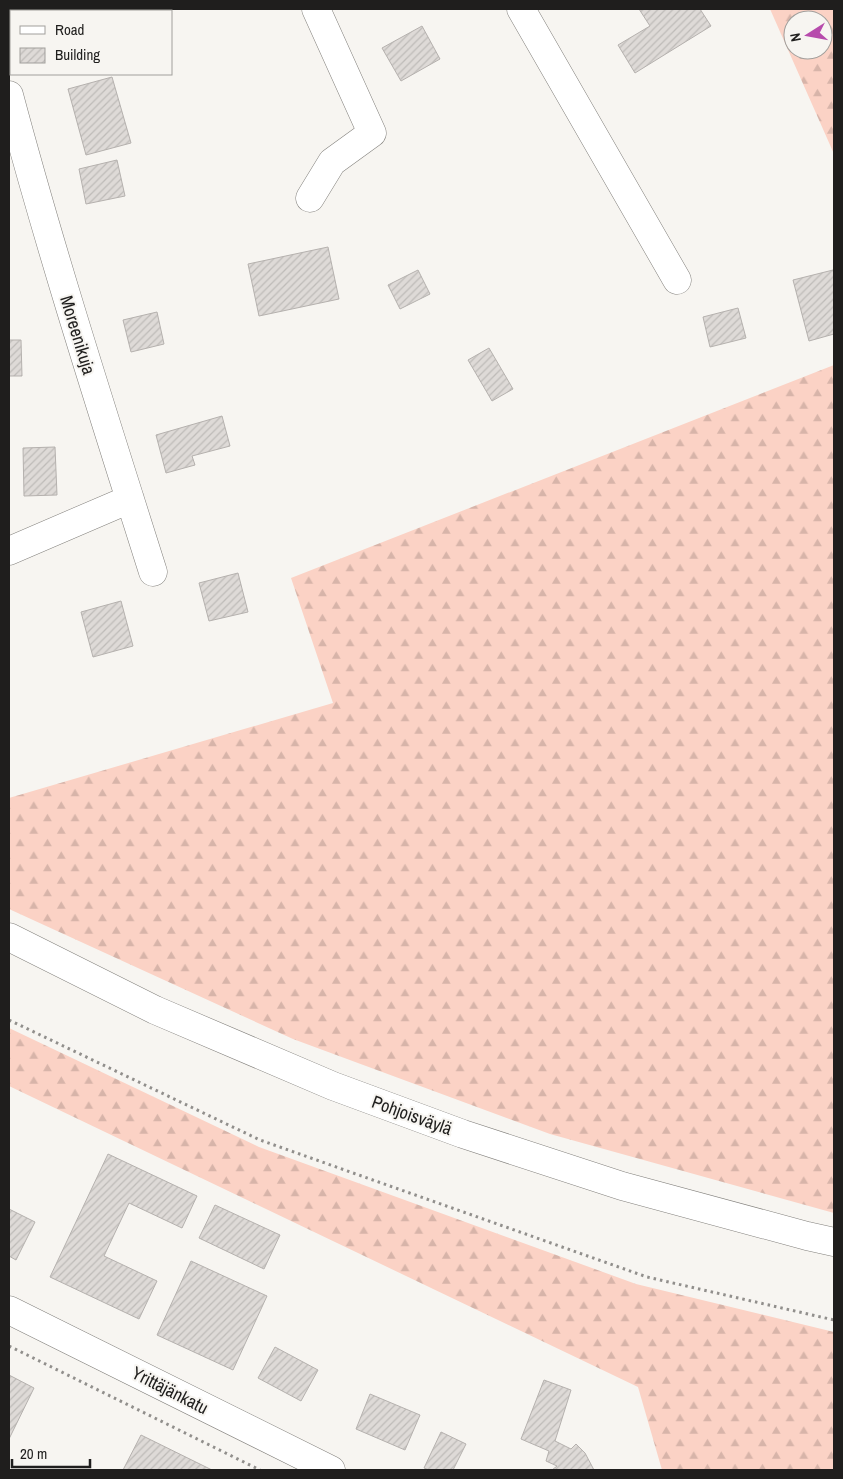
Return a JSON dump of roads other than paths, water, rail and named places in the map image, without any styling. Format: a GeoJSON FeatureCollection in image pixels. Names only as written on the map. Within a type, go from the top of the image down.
{"type":"FeatureCollection","features":[{"type":"Feature","properties":{"kind":"street"},"geometry":{"type":"LineString","coordinates":[[310,198],[332,162],[372,132],[316,9]]}},
{"type":"Feature","properties":{"kind":"street"},"geometry":{"type":"LineString","coordinates":[[520,9],[678,280]]}},
{"type":"Feature","properties":{"kind":"street","name":"Moreenikuja"},"geometry":{"type":"LineString","coordinates":[[9,95],[33,186],[83,354],[153,572]]}},
{"type":"Feature","properties":{"kind":"street"},"geometry":{"type":"LineString","coordinates":[[9,551],[130,499]]}},
{"type":"Feature","properties":{"kind":"street","name":"Pohjoisväylä"},"geometry":{"type":"LineString","coordinates":[[9,937],[155,1010],[333,1086],[463,1134],[622,1186],[834,1242]]}},
{"type":"Feature","properties":{"kind":"street","name":"Yrittäjänkatu"},"geometry":{"type":"LineString","coordinates":[[9,1310],[331,1470]]}}]}
